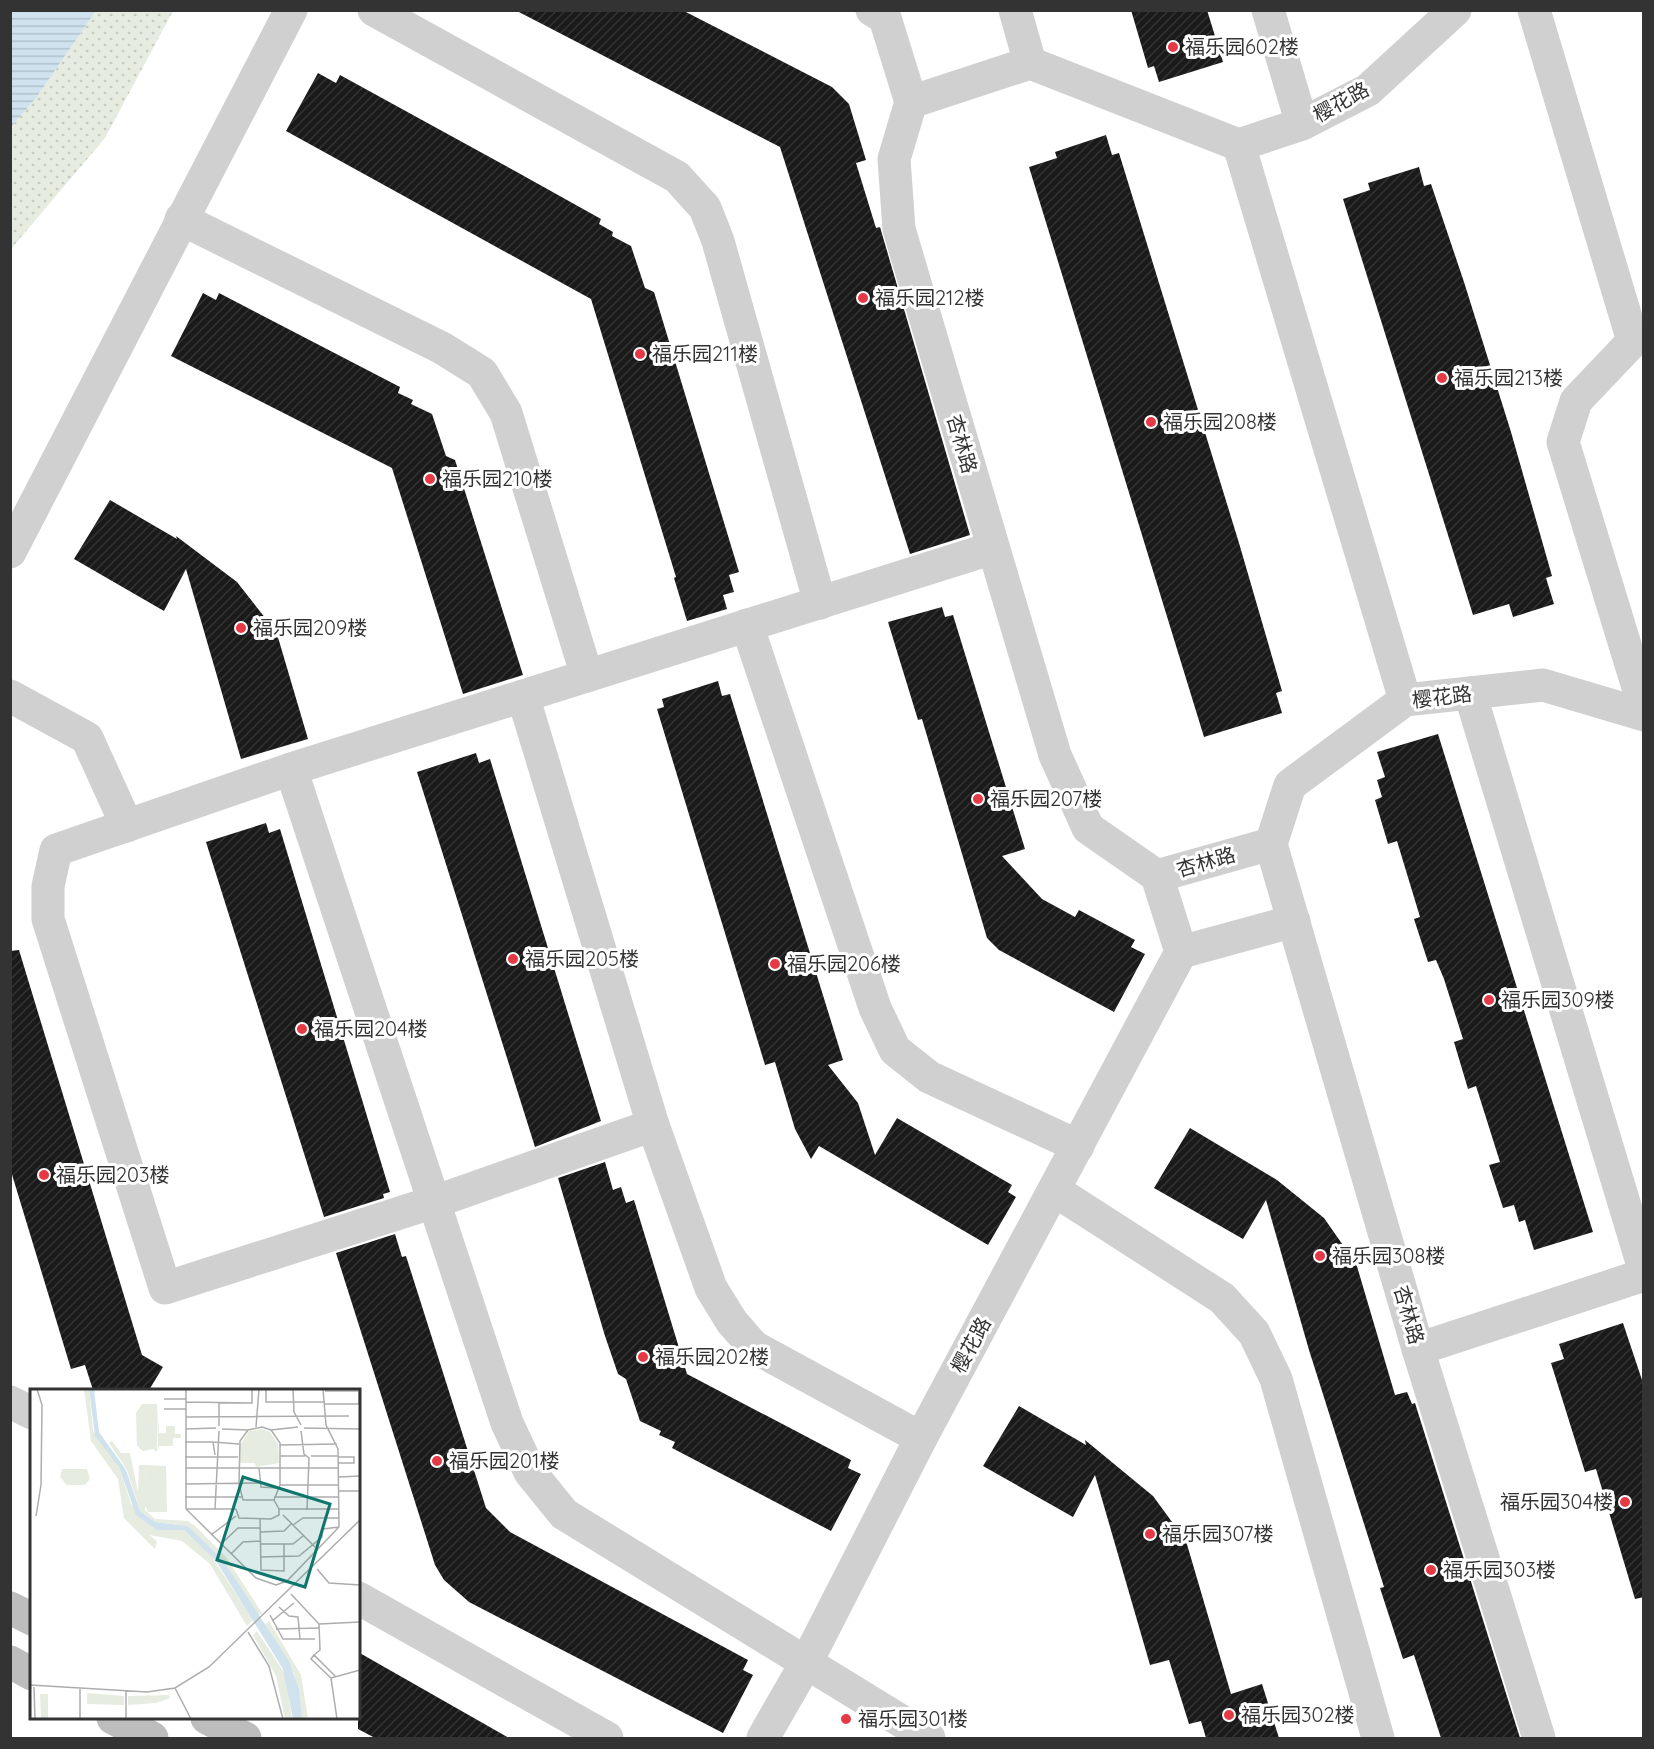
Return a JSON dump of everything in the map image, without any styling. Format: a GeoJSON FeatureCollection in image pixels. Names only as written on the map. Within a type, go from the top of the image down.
{"type":"FeatureCollection","features":[{"type":"Feature","properties":{"kind":"main road"},"geometry":{"type":"LineString","coordinates":[[10,1608],[30,1618]]}},
{"type":"Feature","properties":{"kind":"main road"},"geometry":{"type":"LineString","coordinates":[[10,1662],[30,1673]]}},
{"type":"Feature","properties":{"kind":"main road"},"geometry":{"type":"LineString","coordinates":[[115,1719],[152,1738]]}},
{"type":"Feature","properties":{"kind":"main road"},"geometry":{"type":"LineString","coordinates":[[209,1719],[245,1738]]}},
{"type":"Feature","properties":{"kind":"street"},"geometry":{"type":"LineString","coordinates":[[10,552],[291,10]]}},
{"type":"Feature","properties":{"kind":"street"},"geometry":{"type":"LineString","coordinates":[[374,10],[677,177],[705,208],[718,241],[819,603]]}},
{"type":"Feature","properties":{"kind":"street"},"geometry":{"type":"LineString","coordinates":[[1015,10],[1030,63]]}},
{"type":"Feature","properties":{"kind":"street"},"geometry":{"type":"LineString","coordinates":[[1268,10],[1302,124]]}},
{"type":"Feature","properties":{"kind":"street","name":"樱花路"},"geometry":{"type":"LineString","coordinates":[[1239,145],[1302,124],[1368,90],[1455,10]]}},
{"type":"Feature","properties":{"kind":"street"},"geometry":{"type":"LineString","coordinates":[[1534,10],[1638,339],[1576,401],[1563,442],[1644,707]]}},
{"type":"Feature","properties":{"kind":"street"},"geometry":{"type":"LineString","coordinates":[[889,13],[911,102],[1030,63],[1239,145],[1405,700]]}},
{"type":"Feature","properties":{"kind":"street","name":"杏林路"},"geometry":{"type":"LineString","coordinates":[[911,102],[894,159],[899,229],[1055,755],[1088,828],[1157,876],[1271,844],[1418,1349],[1539,1738]]}},
{"type":"Feature","properties":{"kind":"street"},"geometry":{"type":"LineString","coordinates":[[181,219],[442,348],[482,373],[506,413],[587,676]]}},
{"type":"Feature","properties":{"kind":"street"},"geometry":{"type":"LineString","coordinates":[[653,1125],[434,1202],[165,1288],[48,920],[48,886],[56,850],[291,769],[993,548]]}},
{"type":"Feature","properties":{"kind":"street"},"geometry":{"type":"LineString","coordinates":[[747,625],[875,1008],[895,1050],[929,1077],[1078,1146]]}},
{"type":"Feature","properties":{"kind":"street","name":"樱花路"},"geometry":{"type":"LineString","coordinates":[[1271,844],[1290,785],[1405,700],[1543,685],[1644,715]]}},
{"type":"Feature","properties":{"kind":"street"},"geometry":{"type":"LineString","coordinates":[[1470,693],[1644,1269]]}},
{"type":"Feature","properties":{"kind":"street"},"geometry":{"type":"LineString","coordinates":[[10,696],[87,738],[127,826]]}},
{"type":"Feature","properties":{"kind":"street"},"geometry":{"type":"LineString","coordinates":[[523,696],[653,1125],[711,1288],[732,1322],[754,1347],[921,1438]]}},
{"type":"Feature","properties":{"kind":"street"},"geometry":{"type":"LineString","coordinates":[[291,769],[507,1424],[530,1472],[564,1514],[929,1738]]}},
{"type":"Feature","properties":{"kind":"street"},"geometry":{"type":"LineString","coordinates":[[1157,876],[1181,952],[1294,921]]}},
{"type":"Feature","properties":{"kind":"street","name":"樱花路"},"geometry":{"type":"LineString","coordinates":[[763,1738],[806,1663],[921,1438],[1181,952]]}},
{"type":"Feature","properties":{"kind":"street"},"geometry":{"type":"LineString","coordinates":[[1054,1190],[1222,1298],[1254,1333],[1276,1379],[1378,1738]]}},
{"type":"Feature","properties":{"kind":"street"},"geometry":{"type":"LineString","coordinates":[[1418,1349],[1644,1275]]}},
{"type":"Feature","properties":{"kind":"street"},"geometry":{"type":"LineString","coordinates":[[10,1402],[30,1412]]}},
{"type":"Feature","properties":{"kind":"street"},"geometry":{"type":"LineString","coordinates":[[360,1599],[607,1738]]}},
{"type":"Feature","properties":{"kind":"shaded area"},"geometry":{"type":"Polygon","coordinates":[[[96,11],[173,11],[105,138],[11,249],[11,127],[36,98],[96,11]]]}},
{"type":"Feature","properties":{"kind":"water"},"geometry":{"type":"Polygon","coordinates":[[[11,10],[96,11],[36,98],[11,127],[11,10]]]}},
{"type":"Feature","properties":{"kind":"building","name":"福乐园212楼"},"geometry":{"type":"Polygon","coordinates":[[[515,10],[682,10],[832,87],[849,104],[866,160],[856,163],[876,228],[880,227],[970,535],[910,554],[780,147],[515,10]]]}},
{"type":"Feature","properties":{"kind":"building","name":"福乐园602楼"},"geometry":{"type":"Polygon","coordinates":[[[1131,10],[1207,10],[1223,62],[1159,82],[1154,66],[1148,68],[1131,10]]]}},
{"type":"Feature","properties":{"kind":"building","name":"福乐园211楼"},"geometry":{"type":"Polygon","coordinates":[[[318,73],[336,83],[340,75],[515,171],[601,219],[599,224],[613,232],[612,236],[631,246],[645,288],[654,292],[739,572],[729,575],[734,592],[723,595],[727,609],[687,621],[674,578],[676,577],[591,299],[286,131],[318,73]]]}},
{"type":"Feature","properties":{"kind":"building","name":"福乐园208楼"},"geometry":{"type":"Polygon","coordinates":[[[1106,135],[1112,155],[1119,153],[1282,691],[1276,693],[1282,713],[1204,737],[1029,167],[1057,158],[1055,152],[1106,135]]]}},
{"type":"Feature","properties":{"kind":"building","name":"福乐园213楼"},"geometry":{"type":"Polygon","coordinates":[[[1419,167],[1424,186],[1431,184],[1464,282],[1511,432],[1552,576],[1546,578],[1554,604],[1513,617],[1509,604],[1473,615],[1343,199],[1370,190],[1368,183],[1419,167]]]}},
{"type":"Feature","properties":{"kind":"building","name":"福乐园210楼"},"geometry":{"type":"Polygon","coordinates":[[[203,293],[216,300],[219,293],[400,387],[398,393],[413,400],[411,404],[432,414],[446,456],[455,460],[523,675],[463,694],[392,468],[171,356],[203,293]]]}},
{"type":"Feature","properties":{"kind":"building","name":"福乐园209楼"},"geometry":{"type":"Polygon","coordinates":[[[110,500],[177,539],[176,536],[237,582],[266,619],[272,617],[308,739],[241,759],[186,569],[164,611],[74,559],[110,500]]]}},
{"type":"Feature","properties":{"kind":"building","name":"福乐园207楼"},"geometry":{"type":"Polygon","coordinates":[[[942,607],[945,617],[953,615],[1025,849],[1002,856],[1042,899],[1075,917],[1079,910],[1135,940],[1131,947],[1145,954],[1114,1012],[999,950],[987,938],[922,719],[918,720],[888,622],[942,607]]]}},
{"type":"Feature","properties":{"kind":"building","name":"福乐园206楼"},"geometry":{"type":"Polygon","coordinates":[[[718,681],[722,696],[730,694],[843,1060],[828,1065],[858,1103],[875,1155],[897,1118],[1012,1185],[1008,1192],[1016,1197],[988,1245],[819,1146],[811,1159],[795,1129],[775,1062],[765,1065],[657,709],[664,707],[662,699],[718,681]]]}},
{"type":"Feature","properties":{"kind":"building","name":"福乐园309楼"},"geometry":{"type":"Polygon","coordinates":[[[1438,734],[1593,1232],[1534,1250],[1525,1220],[1519,1222],[1514,1205],[1503,1208],[1489,1165],[1500,1162],[1476,1086],[1468,1089],[1454,1042],[1463,1039],[1436,960],[1428,962],[1414,919],[1420,917],[1397,841],[1388,844],[1375,800],[1382,797],[1377,780],[1385,777],[1377,752],[1438,734]]]}},
{"type":"Feature","properties":{"kind":"building","name":"福乐园205楼"},"geometry":{"type":"Polygon","coordinates":[[[476,753],[479,763],[490,759],[601,1121],[535,1147],[417,772],[476,753]]]}},
{"type":"Feature","properties":{"kind":"building","name":"福乐园204楼"},"geometry":{"type":"Polygon","coordinates":[[[266,823],[269,833],[280,829],[390,1192],[383,1194],[384,1198],[324,1217],[206,842],[266,823]]]}},
{"type":"Feature","properties":{"kind":"building","name":"福乐园203楼"},"geometry":{"type":"Polygon","coordinates":[[[19,950],[142,1355],[163,1367],[150,1389],[93,1389],[85,1365],[71,1369],[10,1168],[10,951],[19,950]]]}},
{"type":"Feature","properties":{"kind":"building"},"geometry":{"type":"Polygon","coordinates":[[[1190,1128],[1277,1180],[1324,1218],[1345,1248],[1351,1246],[1395,1395],[1407,1392],[1412,1404],[1415,1403],[1520,1738],[1441,1738],[1414,1655],[1403,1659],[1380,1588],[1384,1587],[1309,1350],[1266,1200],[1243,1239],[1154,1188],[1190,1128]]]}},
{"type":"Feature","properties":{"kind":"building","name":"福乐园202楼"},"geometry":{"type":"Polygon","coordinates":[[[605,1162],[613,1190],[621,1187],[626,1203],[634,1200],[687,1374],[851,1460],[848,1468],[861,1474],[831,1531],[672,1448],[675,1442],[659,1435],[661,1431],[640,1421],[626,1379],[618,1374],[605,1336],[558,1178],[605,1162]]]}},
{"type":"Feature","properties":{"kind":"building","name":"福乐园201楼"},"geometry":{"type":"Polygon","coordinates":[[[395,1234],[402,1257],[406,1256],[486,1508],[510,1532],[748,1660],[743,1670],[753,1675],[723,1733],[469,1602],[444,1580],[435,1565],[336,1253],[395,1234]]]}},
{"type":"Feature","properties":{"kind":"building","name":"福乐园304楼"},"geometry":{"type":"Polygon","coordinates":[[[1623,1323],[1644,1386],[1644,1597],[1635,1599],[1596,1469],[1585,1472],[1551,1363],[1564,1359],[1559,1344],[1623,1323]]]}},
{"type":"Feature","properties":{"kind":"building","name":"福乐园307楼"},"geometry":{"type":"Polygon","coordinates":[[[1019,1406],[1086,1445],[1085,1440],[1153,1496],[1175,1526],[1181,1524],[1231,1694],[1262,1684],[1279,1738],[1206,1738],[1201,1721],[1189,1724],[1169,1660],[1150,1665],[1095,1475],[1073,1517],[983,1466],[1019,1406]]]}},
{"type":"Feature","properties":{"kind":"building"},"geometry":{"type":"Polygon","coordinates":[[[360,1653],[509,1738],[375,1738],[358,1729],[360,1653]]]}},
{"type":"Feature","properties":{"kind":"place","name":"福乐园602楼"},"geometry":{"type":"Point","coordinates":[1173,47]}},
{"type":"Feature","properties":{"kind":"place","name":"福乐园212楼"},"geometry":{"type":"Point","coordinates":[863,298]}},
{"type":"Feature","properties":{"kind":"place","name":"福乐园211楼"},"geometry":{"type":"Point","coordinates":[640,354]}},
{"type":"Feature","properties":{"kind":"place","name":"福乐园213楼"},"geometry":{"type":"Point","coordinates":[1442,378]}},
{"type":"Feature","properties":{"kind":"place","name":"福乐园208楼"},"geometry":{"type":"Point","coordinates":[1151,422]}},
{"type":"Feature","properties":{"kind":"place","name":"福乐园210楼"},"geometry":{"type":"Point","coordinates":[430,479]}},
{"type":"Feature","properties":{"kind":"place","name":"福乐园209楼"},"geometry":{"type":"Point","coordinates":[241,628]}},
{"type":"Feature","properties":{"kind":"place","name":"福乐园207楼"},"geometry":{"type":"Point","coordinates":[978,799]}},
{"type":"Feature","properties":{"kind":"place","name":"福乐园205楼"},"geometry":{"type":"Point","coordinates":[513,959]}},
{"type":"Feature","properties":{"kind":"place","name":"福乐园206楼"},"geometry":{"type":"Point","coordinates":[775,964]}},
{"type":"Feature","properties":{"kind":"place","name":"福乐园309楼"},"geometry":{"type":"Point","coordinates":[1489,1000]}},
{"type":"Feature","properties":{"kind":"place","name":"福乐园204楼"},"geometry":{"type":"Point","coordinates":[302,1029]}},
{"type":"Feature","properties":{"kind":"place","name":"福乐园203楼"},"geometry":{"type":"Point","coordinates":[44,1175]}},
{"type":"Feature","properties":{"kind":"place","name":"福乐园308楼"},"geometry":{"type":"Point","coordinates":[1320,1256]}},
{"type":"Feature","properties":{"kind":"place","name":"福乐园202楼"},"geometry":{"type":"Point","coordinates":[643,1357]}},
{"type":"Feature","properties":{"kind":"place","name":"福乐园201楼"},"geometry":{"type":"Point","coordinates":[437,1461]}},
{"type":"Feature","properties":{"kind":"place","name":"福乐园304楼"},"geometry":{"type":"Point","coordinates":[1625,1502]}},
{"type":"Feature","properties":{"kind":"place","name":"福乐园307楼"},"geometry":{"type":"Point","coordinates":[1150,1534]}},
{"type":"Feature","properties":{"kind":"place","name":"福乐园303楼"},"geometry":{"type":"Point","coordinates":[1431,1570]}},
{"type":"Feature","properties":{"kind":"place","name":"福乐园302楼"},"geometry":{"type":"Point","coordinates":[1229,1715]}},
{"type":"Feature","properties":{"kind":"place","name":"福乐园301楼"},"geometry":{"type":"Point","coordinates":[846,1719]}}]}
